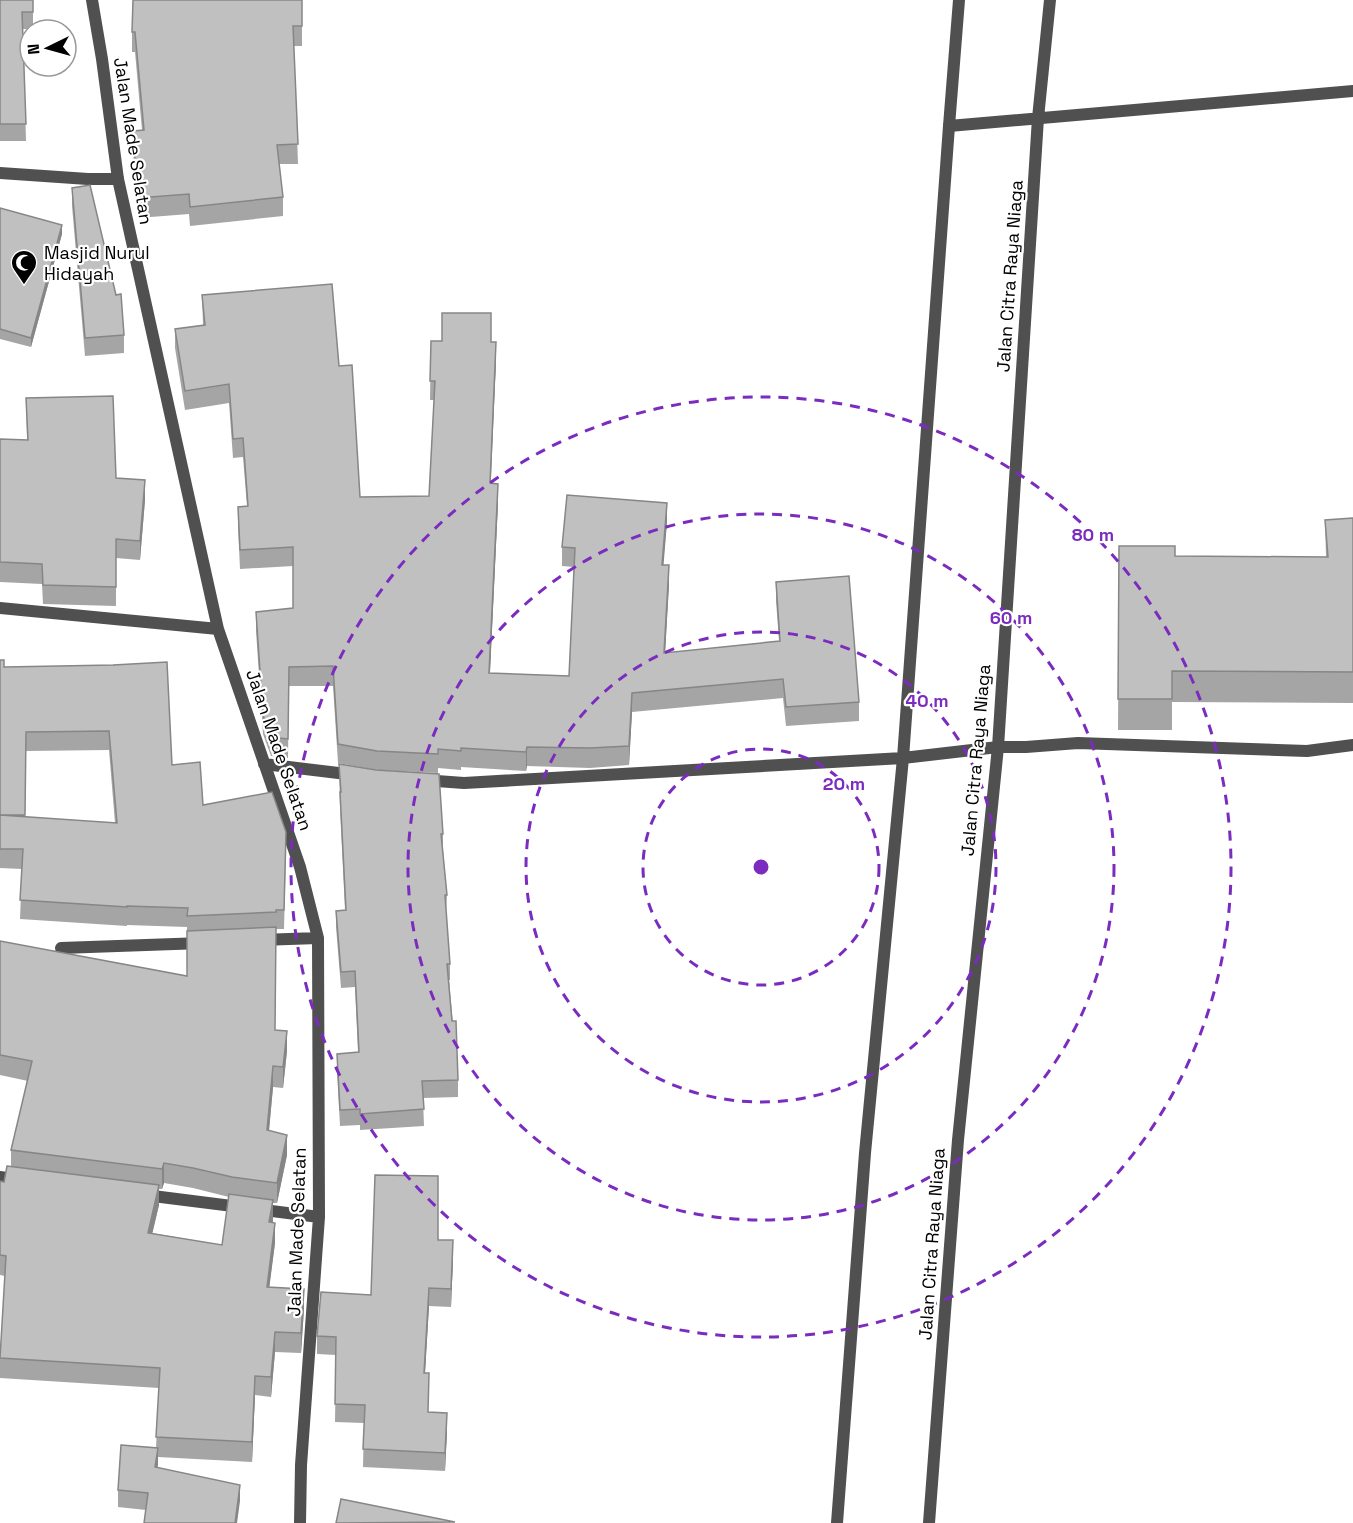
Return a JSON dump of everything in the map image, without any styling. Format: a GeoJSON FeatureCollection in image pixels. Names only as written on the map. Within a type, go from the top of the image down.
{"type":"FeatureCollection","features":[{"type":"Feature","properties":{"kind":"street","name":"Jalan Made Selatan"},"geometry":{"type":"LineString","coordinates":[[92,0],[117,179],[218,629],[300,867],[318,938],[319,1217],[301,1465],[300,1523]]}},
{"type":"Feature","properties":{"kind":"street"},"geometry":{"type":"LineString","coordinates":[[837,1523],[865,1153],[903,758],[958,0]]}},
{"type":"Feature","properties":{"kind":"street","name":"Jalan Citra Raya Niaga"},"geometry":{"type":"LineString","coordinates":[[929,1523],[958,1140],[998,747],[1038,118],[1050,0]]}},
{"type":"Feature","properties":{"kind":"street"},"geometry":{"type":"LineString","coordinates":[[949,126],[1353,91]]}},
{"type":"Feature","properties":{"kind":"street"},"geometry":{"type":"LineString","coordinates":[[0,173],[117,179]]}},
{"type":"Feature","properties":{"kind":"street"},"geometry":{"type":"LineString","coordinates":[[0,608],[218,629]]}},
{"type":"Feature","properties":{"kind":"street"},"geometry":{"type":"LineString","coordinates":[[409,780],[464,783],[903,758],[998,747],[1078,743],[1307,751],[1353,745]]}},
{"type":"Feature","properties":{"kind":"street"},"geometry":{"type":"LineString","coordinates":[[264,764],[367,776]]}},
{"type":"Feature","properties":{"kind":"street"},"geometry":{"type":"LineString","coordinates":[[248,941],[318,938]]}},
{"type":"Feature","properties":{"kind":"street"},"geometry":{"type":"LineString","coordinates":[[61,948],[213,942]]}},
{"type":"Feature","properties":{"kind":"street"},"geometry":{"type":"LineString","coordinates":[[0,1177],[36,1182]]}},
{"type":"Feature","properties":{"kind":"street"},"geometry":{"type":"LineString","coordinates":[[130,1193],[319,1217]]}},
{"type":"Feature","properties":{"kind":"building"},"geometry":{"type":"Polygon","coordinates":[[[0,0],[33,0],[33,12],[22,12],[22,18],[18,18],[18,78],[24,78],[26,124],[0,124],[0,0]]]}},
{"type":"Feature","properties":{"kind":"building"},"geometry":{"type":"Polygon","coordinates":[[[133,0],[302,0],[302,26],[293,26],[298,144],[277,145],[283,197],[190,207],[189,194],[138,198],[133,131],[144,130],[135,32],[132,32],[133,0]]]}},
{"type":"Feature","properties":{"kind":"building"},"geometry":{"type":"Polygon","coordinates":[[[90,185],[116,295],[121,294],[124,335],[85,338],[72,188],[90,185]]]}},
{"type":"Feature","properties":{"kind":"building","name":"Masjid Nurul Hidayah"},"geometry":{"type":"Polygon","coordinates":[[[0,208],[62,225],[31,338],[0,329],[0,208]]]}},
{"type":"Feature","properties":{"kind":"building"},"geometry":{"type":"Polygon","coordinates":[[[332,284],[339,366],[352,365],[360,497],[429,496],[435,381],[430,381],[431,341],[442,341],[442,313],[491,313],[491,342],[496,342],[490,483],[498,484],[489,673],[569,676],[575,548],[562,547],[567,495],[667,503],[662,565],[669,565],[664,653],[780,641],[776,582],[849,576],[859,702],[786,707],[783,679],[632,693],[629,746],[527,747],[526,752],[461,748],[461,751],[438,749],[438,754],[377,751],[338,744],[333,666],[289,667],[288,739],[271,737],[263,715],[256,612],[293,608],[293,547],[240,550],[238,507],[248,506],[243,438],[233,439],[229,384],[185,391],[175,329],[205,325],[202,295],[332,284]]]}},
{"type":"Feature","properties":{"kind":"building"},"geometry":{"type":"Polygon","coordinates":[[[113,396],[116,478],[145,480],[140,541],[116,539],[116,587],[43,585],[42,564],[0,562],[0,439],[28,440],[26,398],[113,396]]]}},
{"type":"Feature","properties":{"kind":"building"},"geometry":{"type":"Polygon","coordinates":[[[1353,518],[1353,672],[1172,671],[1172,699],[1118,699],[1119,546],[1175,546],[1175,556],[1328,557],[1325,520],[1353,518]]]}},
{"type":"Feature","properties":{"kind":"building"},"geometry":{"type":"Polygon","coordinates":[[[0,660],[4,660],[4,667],[167,662],[172,765],[200,762],[203,805],[272,792],[286,832],[284,910],[187,916],[188,908],[127,907],[20,900],[23,849],[0,849],[0,815],[0,660]],[[109,731],[26,732],[25,815],[0,815],[117,823],[109,731]]]}},
{"type":"Feature","properties":{"kind":"building"},"geometry":{"type":"Polygon","coordinates":[[[339,764],[376,770],[439,774],[450,964],[447,964],[452,1021],[456,1021],[458,1080],[422,1081],[424,1109],[360,1114],[360,1109],[340,1110],[337,1054],[359,1052],[355,971],[341,972],[336,911],[346,910],[339,764]]]}},
{"type":"Feature","properties":{"kind":"building"},"geometry":{"type":"Polygon","coordinates":[[[276,927],[275,1030],[287,1031],[283,1067],[273,1066],[267,1130],[287,1135],[277,1183],[232,1177],[164,1163],[162,1169],[11,1150],[32,1061],[0,1055],[0,941],[187,976],[187,931],[276,927]]]}},
{"type":"Feature","properties":{"kind":"building"},"geometry":{"type":"Polygon","coordinates":[[[7,1166],[159,1185],[148,1233],[222,1245],[229,1194],[273,1200],[269,1222],[275,1223],[267,1287],[304,1289],[301,1333],[275,1332],[271,1377],[255,1376],[252,1442],[156,1437],[160,1368],[0,1358],[6,1256],[0,1255],[0,1181],[4,1182],[7,1166]]]}},
{"type":"Feature","properties":{"kind":"building"},"geometry":{"type":"Polygon","coordinates":[[[375,1175],[438,1176],[438,1240],[453,1240],[451,1289],[429,1288],[424,1373],[429,1373],[428,1412],[447,1413],[445,1453],[363,1449],[365,1405],[335,1404],[336,1337],[317,1336],[321,1292],[371,1295],[375,1175]]]}},
{"type":"Feature","properties":{"kind":"building"},"geometry":{"type":"Polygon","coordinates":[[[121,1445],[158,1448],[155,1467],[240,1485],[235,1523],[144,1523],[148,1493],[118,1490],[121,1445]]]}},
{"type":"Feature","properties":{"kind":"building"},"geometry":{"type":"Polygon","coordinates":[[[341,1499],[455,1522],[336,1523],[341,1499]]]}},
{"type":"Feature","properties":{"kind":"place","name":"Masjid Nurul Hidayah"},"geometry":{"type":"Point","coordinates":[24,286]}}]}
